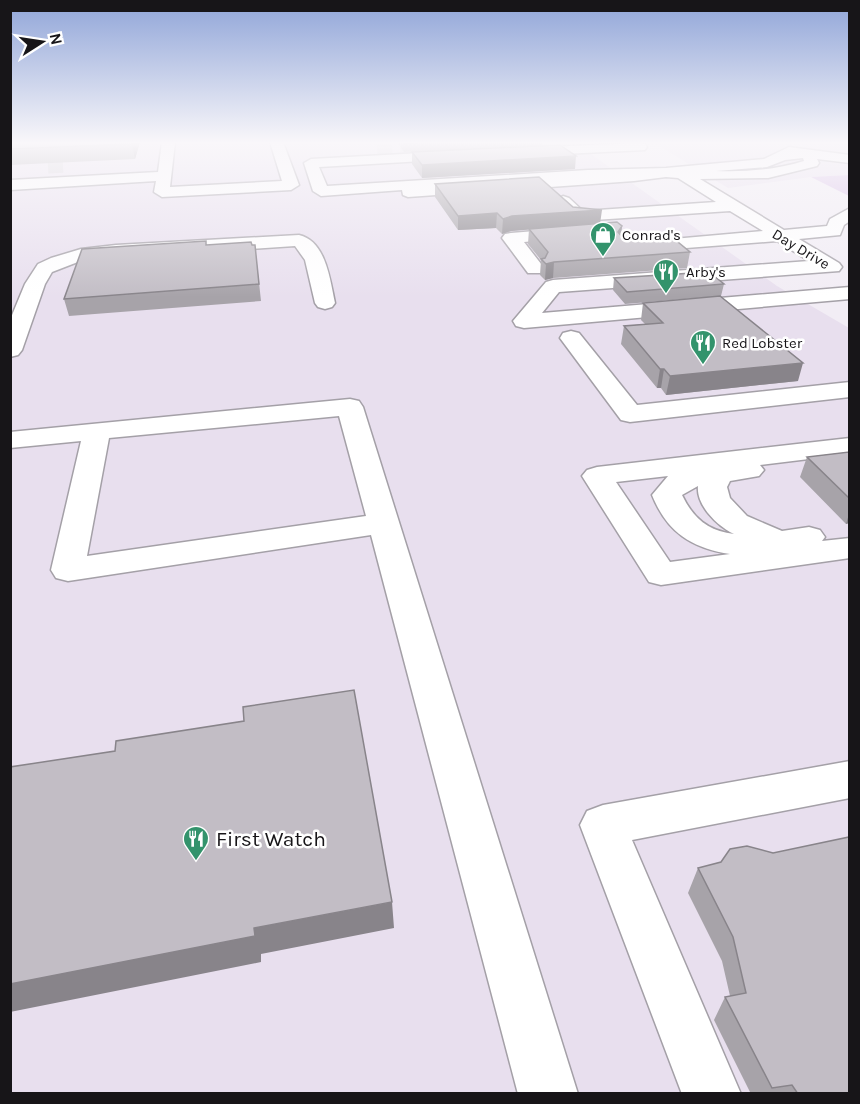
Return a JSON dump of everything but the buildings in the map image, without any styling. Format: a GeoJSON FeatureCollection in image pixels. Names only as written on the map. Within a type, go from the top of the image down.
{"type":"FeatureCollection","features":[{"type":"Feature","properties":{"kind":"street"},"geometry":{"type":"LineString","coordinates":[[554,194],[579,216],[732,206]]}},
{"type":"Feature","properties":{"kind":"street","name":"Day Drive"},"geometry":{"type":"LineString","coordinates":[[713,194],[849,277]]}},
{"type":"Feature","properties":{"kind":"street"},"geometry":{"type":"LineString","coordinates":[[842,230],[836,223],[849,213]]}},
{"type":"Feature","properties":{"kind":"street"},"geometry":{"type":"LineString","coordinates":[[548,253],[530,262],[511,238],[663,227],[715,267]]}},
{"type":"Feature","properties":{"kind":"street"},"geometry":{"type":"LineString","coordinates":[[627,247],[842,230]]}},
{"type":"Feature","properties":{"kind":"street"},"geometry":{"type":"LineString","coordinates":[[13,338],[35,284],[45,268],[81,255],[116,251],[298,240],[307,246],[315,261],[325,303]]}},
{"type":"Feature","properties":{"kind":"street"},"geometry":{"type":"LineString","coordinates":[[827,265],[552,286],[524,321],[849,293]]}},
{"type":"Feature","properties":{"kind":"street"},"geometry":{"type":"LineString","coordinates":[[594,336],[571,338],[630,414],[849,389]]}},
{"type":"Feature","properties":{"kind":"street"},"geometry":{"type":"LineString","coordinates":[[10,440],[350,407],[548,1094]]}},
{"type":"Feature","properties":{"kind":"street"},"geometry":{"type":"LineString","coordinates":[[97,431],[68,570],[384,523]]}},
{"type":"Feature","properties":{"kind":"street"},"geometry":{"type":"LineString","coordinates":[[849,446],[597,476],[661,574],[849,548]]}},
{"type":"Feature","properties":{"kind":"street"},"geometry":{"type":"LineString","coordinates":[[849,458],[682,480],[672,486],[667,495],[669,505],[690,529],[705,539],[725,545],[744,546],[849,532]]}},
{"type":"Feature","properties":{"kind":"street"},"geometry":{"type":"LineString","coordinates":[[720,474],[712,487],[715,501],[735,523],[778,542]]}},
{"type":"Feature","properties":{"kind":"street"},"geometry":{"type":"LineString","coordinates":[[712,1094],[603,825],[849,779]]}},
{"type":"Feature","properties":{"kind":"shaded area"},"geometry":{"type":"Polygon","coordinates":[[[10,194],[647,194],[777,286],[849,328],[849,1093],[11,1093],[10,194]]]}},
{"type":"Feature","properties":{"kind":"place","name":"Conrad's"},"geometry":{"type":"Point","coordinates":[603,258]}},
{"type":"Feature","properties":{"kind":"place","name":"Arby's"},"geometry":{"type":"Point","coordinates":[666,295]}},
{"type":"Feature","properties":{"kind":"place","name":"Red Lobster"},"geometry":{"type":"Point","coordinates":[703,366]}},
{"type":"Feature","properties":{"kind":"place","name":"First Watch"},"geometry":{"type":"Point","coordinates":[196,862]}}]}
